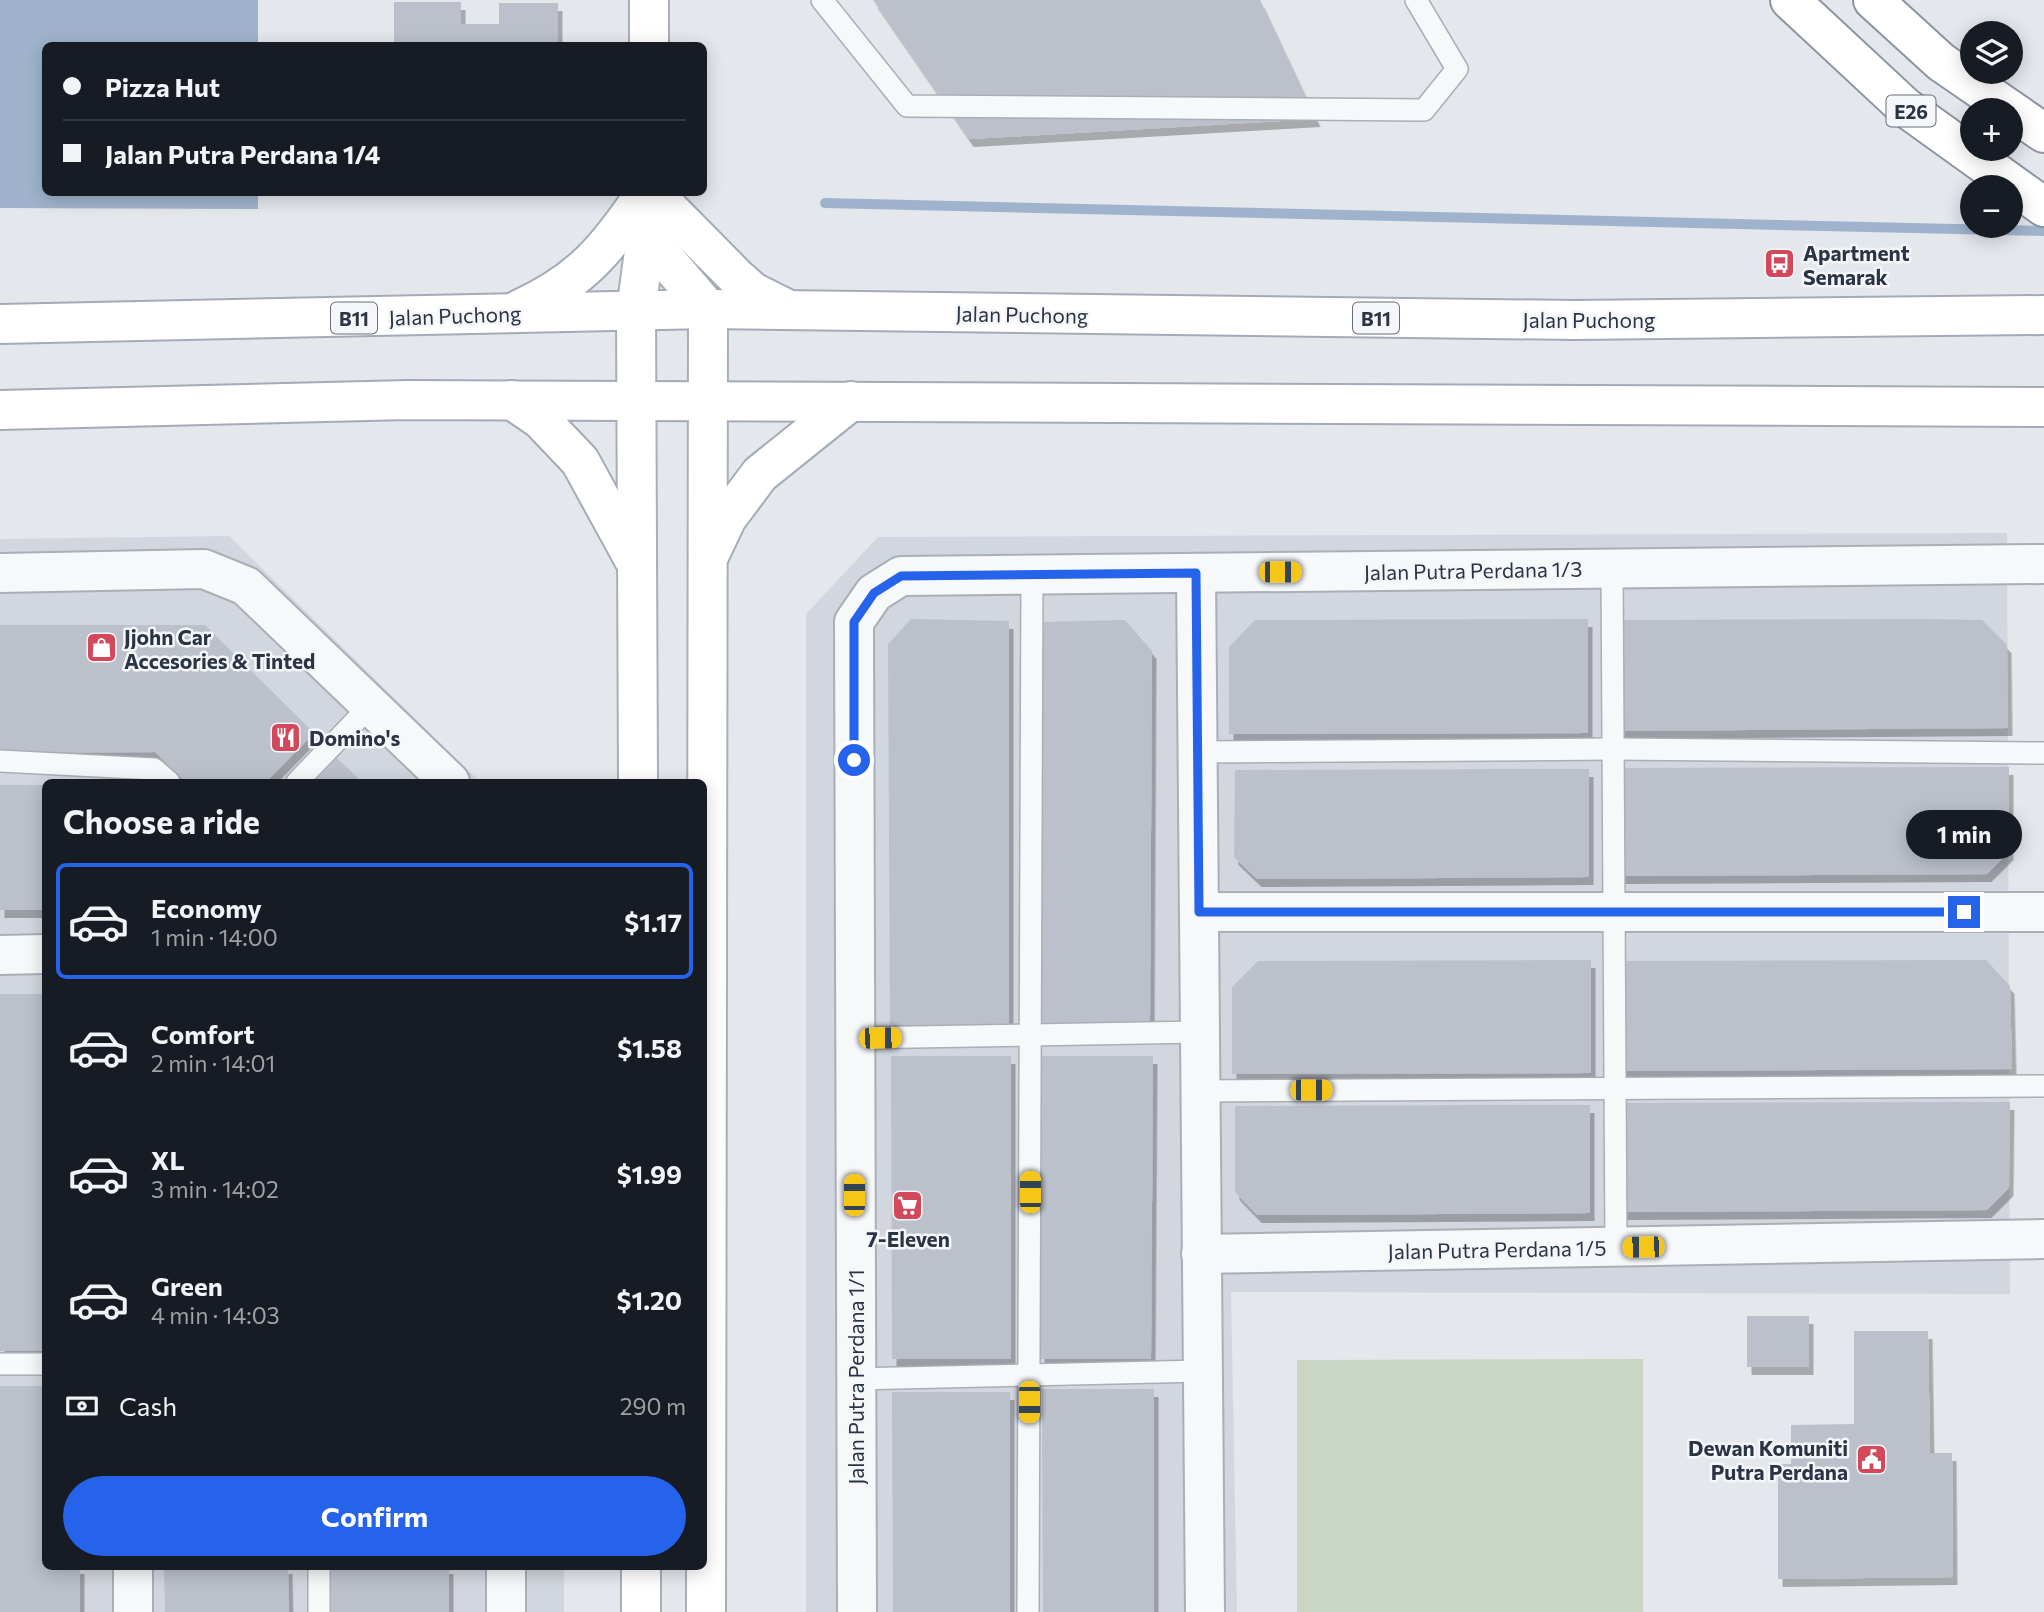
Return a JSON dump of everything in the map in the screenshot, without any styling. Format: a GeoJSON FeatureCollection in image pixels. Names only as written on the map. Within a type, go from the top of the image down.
{"type":"FeatureCollection","features":[{"type":"Feature","properties":{"kind":"main road"},"geometry":{"type":"LineString","coordinates":[[649,0],[649,42]]}},
{"type":"Feature","properties":{"kind":"main road","name":"E26"},"geometry":{"type":"LineString","coordinates":[[1790,0],[1905,107],[2044,207]]}},
{"type":"Feature","properties":{"kind":"main road","name":"E26"},"geometry":{"type":"LineString","coordinates":[[1873,0],[1941,62],[2044,133]]}},
{"type":"Feature","properties":{"kind":"main road"},"geometry":{"type":"LineString","coordinates":[[512,313],[556,293],[586,267],[617,234],[646,196]]}},
{"type":"Feature","properties":{"kind":"main road"},"geometry":{"type":"LineString","coordinates":[[638,779],[636,311],[648,239],[649,196]]}},
{"type":"Feature","properties":{"kind":"main road"},"geometry":{"type":"LineString","coordinates":[[653,196],[753,292],[789,311]]}},
{"type":"Feature","properties":{"kind":"main road"},"geometry":{"type":"LineString","coordinates":[[648,239],[708,309],[707,1085]]}},
{"type":"Feature","properties":{"kind":"main road","name":"Jalan Puchong"},"geometry":{"type":"LineString","coordinates":[[0,324],[708,309],[1574,320],[2044,315]]}},
{"type":"Feature","properties":{"kind":"main road"},"geometry":{"type":"LineString","coordinates":[[512,400],[540,419],[580,461],[637,565]]}},
{"type":"Feature","properties":{"kind":"main road"},"geometry":{"type":"LineString","coordinates":[[0,410],[512,400],[2044,407]]}},
{"type":"Feature","properties":{"kind":"main road"},"geometry":{"type":"LineString","coordinates":[[708,558],[727,518],[760,474],[851,401]]}},
{"type":"Feature","properties":{"kind":"main road"},"geometry":{"type":"LineString","coordinates":[[641,1570],[641,1612]]}},
{"type":"Feature","properties":{"kind":"main road"},"geometry":{"type":"LineString","coordinates":[[706,1570],[706,1612]]}},
{"type":"Feature","properties":{"kind":"street","name":"Jalan Putra Perdana 1/3"},"geometry":{"type":"LineString","coordinates":[[901,576],[2044,564]]}},
{"type":"Feature","properties":{"kind":"street"},"geometry":{"type":"LineString","coordinates":[[0,573],[204,569],[246,586],[447,779]]}},
{"type":"Feature","properties":{"kind":"street"},"geometry":{"type":"LineString","coordinates":[[1196,573],[1205,1612]]}},
{"type":"Feature","properties":{"kind":"street","name":"Jalan Putra Perdana 1/1"},"geometry":{"type":"LineString","coordinates":[[857,1612],[854,1379],[854,622],[874,593],[901,576]]}},
{"type":"Feature","properties":{"kind":"street"},"geometry":{"type":"LineString","coordinates":[[1199,912],[2044,912]]}},
{"type":"Feature","properties":{"kind":"street"},"geometry":{"type":"LineString","coordinates":[[0,955],[42,954]]}},
{"type":"Feature","properties":{"kind":"street","name":"Jalan Putra Perdana 1/5"},"geometry":{"type":"LineString","coordinates":[[1201,1254],[2044,1240]]}},
{"type":"Feature","properties":{"kind":"street"},"geometry":{"type":"LineString","coordinates":[[133,1570],[133,1612]]}},
{"type":"Feature","properties":{"kind":"street"},"geometry":{"type":"LineString","coordinates":[[506,1570],[506,1612]]}},
{"type":"Feature","properties":{"kind":"lane"},"geometry":{"type":"LineString","coordinates":[[822,0],[907,106],[1424,110],[1457,69],[1416,0]]}},
{"type":"Feature","properties":{"kind":"lane"},"geometry":{"type":"LineString","coordinates":[[1612,568],[1616,1247]]}},
{"type":"Feature","properties":{"kind":"lane"},"geometry":{"type":"LineString","coordinates":[[1028,1612],[1032,575]]}},
{"type":"Feature","properties":{"kind":"lane"},"geometry":{"type":"LineString","coordinates":[[300,779],[370,706]]}},
{"type":"Feature","properties":{"kind":"lane"},"geometry":{"type":"LineString","coordinates":[[1198,752],[1614,749],[2044,753]]}},
{"type":"Feature","properties":{"kind":"lane"},"geometry":{"type":"LineString","coordinates":[[0,761],[154,769],[166,779]]}},
{"type":"Feature","properties":{"kind":"lane"},"geometry":{"type":"LineString","coordinates":[[854,1038],[1199,1032]]}},
{"type":"Feature","properties":{"kind":"lane"},"geometry":{"type":"LineString","coordinates":[[1200,1091],[2044,1086]]}},
{"type":"Feature","properties":{"kind":"lane"},"geometry":{"type":"LineString","coordinates":[[0,1364],[42,1364]]}},
{"type":"Feature","properties":{"kind":"lane"},"geometry":{"type":"LineString","coordinates":[[854,1379],[1202,1371]]}},
{"type":"Feature","properties":{"kind":"lane"},"geometry":{"type":"LineString","coordinates":[[319,1570],[319,1612]]}},
{"type":"Feature","properties":{"kind":"shaded area"},"geometry":{"type":"Polygon","coordinates":[[[2007,533],[2010,1294],[1231,1292],[1237,1612],[806,1612],[806,614],[878,537],[2007,533]]]}},
{"type":"Feature","properties":{"kind":"shaded area"},"geometry":{"type":"Polygon","coordinates":[[[229,536],[477,779],[42,779],[42,1570],[564,1570],[564,1612],[0,1612],[0,539],[229,536]]]}},
{"type":"Feature","properties":{"kind":"green space"},"geometry":{"type":"Polygon","coordinates":[[[1643,1359],[1643,1612],[1297,1612],[1297,1360],[1643,1359]]]}},
{"type":"Feature","properties":{"kind":"water"},"geometry":{"type":"Polygon","coordinates":[[[0,0],[258,0],[258,42],[42,42],[42,196],[258,196],[258,209],[0,208],[0,0]]]}},
{"type":"Feature","properties":{"kind":"building"},"geometry":{"type":"Polygon","coordinates":[[[873,0],[1260,0],[1316,119],[969,139],[873,0]]]}},
{"type":"Feature","properties":{"kind":"building"},"geometry":{"type":"Polygon","coordinates":[[[394,2],[461,2],[461,24],[499,24],[499,3],[558,3],[558,42],[394,42],[394,2]]]}},
{"type":"Feature","properties":{"kind":"building"},"geometry":{"type":"Polygon","coordinates":[[[911,619],[1009,621],[1009,1025],[890,1025],[888,644],[911,619]]]}},
{"type":"Feature","properties":{"kind":"building"},"geometry":{"type":"Polygon","coordinates":[[[1588,619],[1588,733],[1229,734],[1229,647],[1255,620],[1588,619]]]}},
{"type":"Feature","properties":{"kind":"building"},"geometry":{"type":"Polygon","coordinates":[[[1125,620],[1152,651],[1150,1023],[1037,1023],[1038,622],[1125,620]]]}},
{"type":"Feature","properties":{"kind":"building"},"geometry":{"type":"Polygon","coordinates":[[[1616,620],[1982,620],[2007,645],[2008,728],[1616,731],[1616,620]]]}},
{"type":"Feature","properties":{"kind":"building"},"geometry":{"type":"Polygon","coordinates":[[[0,625],[205,625],[314,733],[269,779],[183,779],[155,752],[0,753],[0,625]]]}},
{"type":"Feature","properties":{"kind":"building"},"geometry":{"type":"Polygon","coordinates":[[[337,758],[359,779],[316,779],[337,758]]]}},
{"type":"Feature","properties":{"kind":"building"},"geometry":{"type":"Polygon","coordinates":[[[2009,767],[2009,852],[1987,874],[1620,876],[1619,768],[2009,767]]]}},
{"type":"Feature","properties":{"kind":"building"},"geometry":{"type":"Polygon","coordinates":[[[1589,769],[1589,877],[1257,879],[1234,857],[1235,770],[1589,769]]]}},
{"type":"Feature","properties":{"kind":"building"},"geometry":{"type":"Polygon","coordinates":[[[0,785],[42,785],[42,910],[0,910],[0,785]]]}},
{"type":"Feature","properties":{"kind":"building"},"geometry":{"type":"Polygon","coordinates":[[[1591,960],[1591,1073],[1232,1074],[1232,987],[1258,961],[1591,960]]]}},
{"type":"Feature","properties":{"kind":"building"},"geometry":{"type":"Polygon","coordinates":[[[1986,960],[2010,986],[2012,1069],[1619,1071],[1619,961],[1986,960]]]}},
{"type":"Feature","properties":{"kind":"building"},"geometry":{"type":"Polygon","coordinates":[[[0,994],[42,994],[42,1351],[0,1351],[0,994]]]}},
{"type":"Feature","properties":{"kind":"building"},"geometry":{"type":"Polygon","coordinates":[[[891,1056],[1011,1056],[1011,1359],[892,1359],[891,1056]]]}},
{"type":"Feature","properties":{"kind":"building"},"geometry":{"type":"Polygon","coordinates":[[[1042,1056],[1153,1056],[1151,1359],[1040,1359],[1042,1056]]]}},
{"type":"Feature","properties":{"kind":"building"},"geometry":{"type":"Polygon","coordinates":[[[2010,1102],[2009,1188],[1987,1210],[1620,1212],[1620,1103],[2010,1102]]]}},
{"type":"Feature","properties":{"kind":"building"},"geometry":{"type":"Polygon","coordinates":[[[1590,1105],[1590,1213],[1257,1215],[1235,1192],[1235,1106],[1590,1105]]]}},
{"type":"Feature","properties":{"kind":"building"},"geometry":{"type":"Polygon","coordinates":[[[1747,1316],[1809,1316],[1809,1367],[1747,1367],[1747,1316]]]}},
{"type":"Feature","properties":{"kind":"building","name":"Dewan Komuniti Putra Perdana"},"geometry":{"type":"Polygon","coordinates":[[[1854,1331],[1928,1331],[1930,1453],[1952,1453],[1953,1577],[1778,1579],[1778,1464],[1791,1464],[1791,1425],[1854,1424],[1854,1331]]]}},
{"type":"Feature","properties":{"kind":"building"},"geometry":{"type":"Polygon","coordinates":[[[0,1386],[42,1386],[42,1570],[80,1570],[80,1612],[0,1612],[0,1386]]]}},
{"type":"Feature","properties":{"kind":"building"},"geometry":{"type":"Polygon","coordinates":[[[1042,1389],[1154,1389],[1154,1612],[1043,1612],[1042,1389]]]}},
{"type":"Feature","properties":{"kind":"building"},"geometry":{"type":"Polygon","coordinates":[[[892,1392],[1010,1392],[1010,1612],[893,1612],[892,1392]]]}},
{"type":"Feature","properties":{"kind":"building"},"geometry":{"type":"Polygon","coordinates":[[[164,1570],[288,1570],[289,1612],[165,1612],[164,1570]]]}},
{"type":"Feature","properties":{"kind":"building"},"geometry":{"type":"Polygon","coordinates":[[[325,1570],[449,1570],[449,1612],[325,1612],[325,1570]]]}},
{"type":"Feature","properties":{"kind":"waterway"},"geometry":{"type":"LineString","coordinates":[[825,203],[2044,231]]}},
{"type":"Feature","properties":{"kind":"place","name":"Apartment Semarak"},"geometry":{"type":"Point","coordinates":[1780,264]}},
{"type":"Feature","properties":{"kind":"place","name":"Jjohn Car Accesories & Tinted"},"geometry":{"type":"Point","coordinates":[101,648]}},
{"type":"Feature","properties":{"kind":"place","name":"Domino's"},"geometry":{"type":"Point","coordinates":[286,737]}},
{"type":"Feature","properties":{"kind":"place","name":"7-Eleven"},"geometry":{"type":"Point","coordinates":[908,1206]}},
{"type":"Feature","properties":{"kind":"place","name":"Dewan Komuniti Putra Perdana"},"geometry":{"type":"Point","coordinates":[1871,1459]}},
{"type":"Feature","properties":{"kind":"route"},"geometry":{"type":"LineString","coordinates":[[854,760],[854,622],[874,593],[901,576],[1196,573],[1199,912],[1964,912]]}}]}
